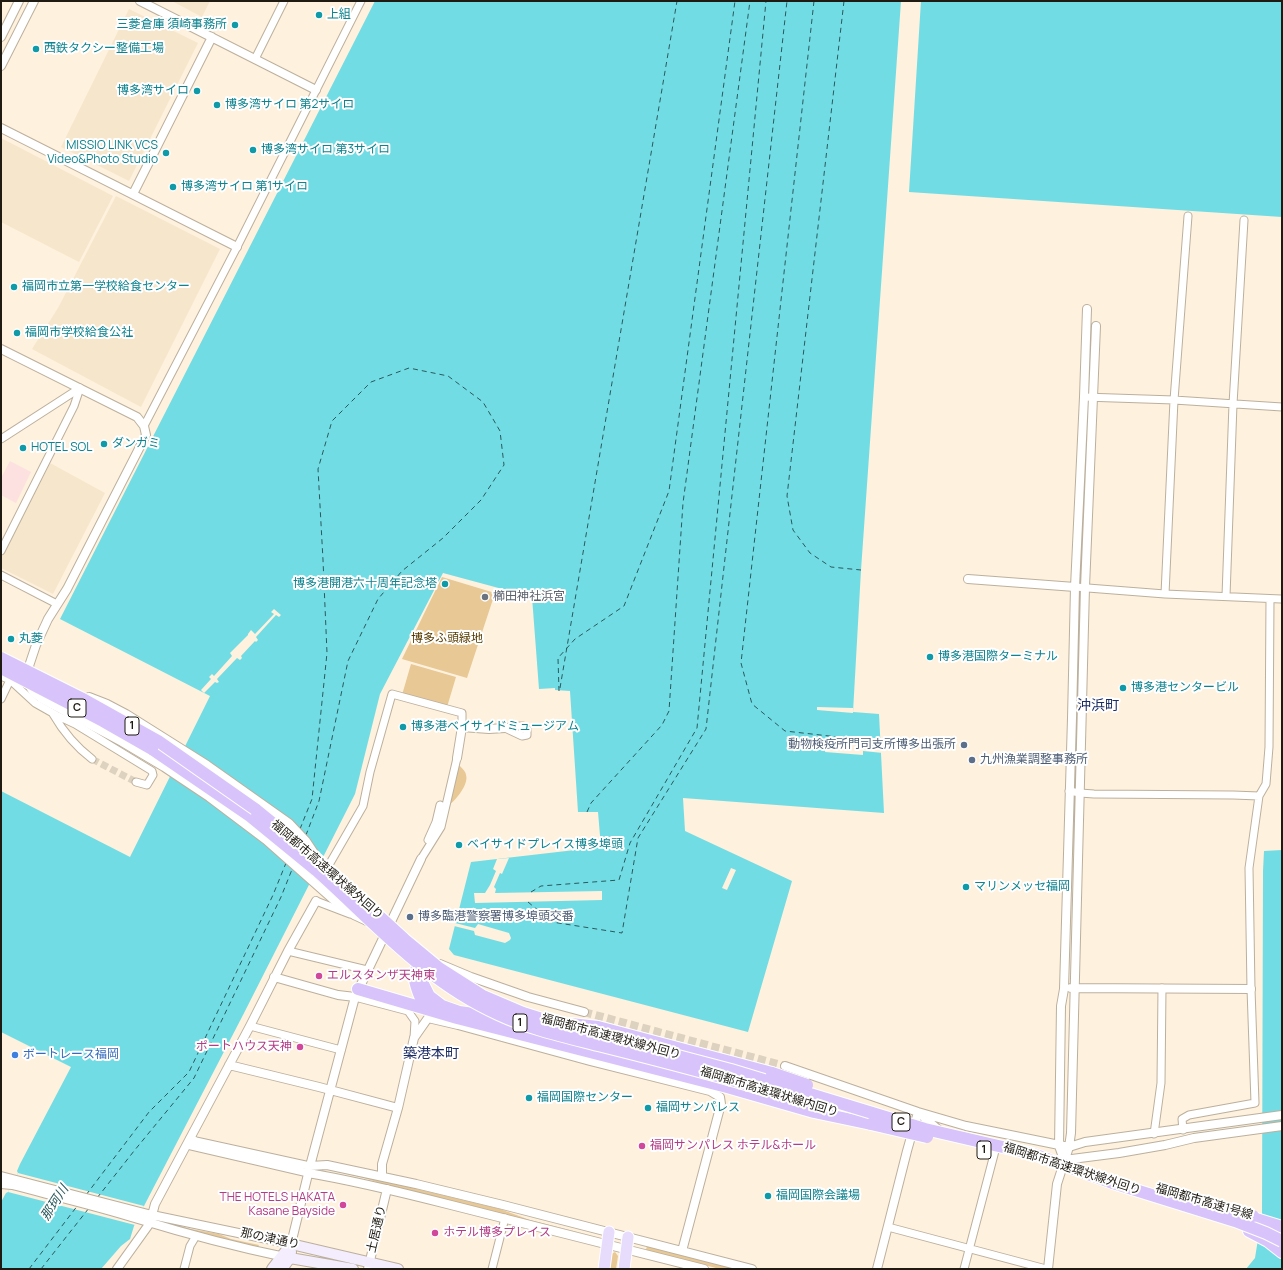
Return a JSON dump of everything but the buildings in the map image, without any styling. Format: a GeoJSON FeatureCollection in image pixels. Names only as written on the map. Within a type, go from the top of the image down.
{"type":"FeatureCollection","features":[{"type":"Feature","properties":{"kind":"highway","name":"福岡都市高速環状線外回り"},"geometry":{"type":"LineString","coordinates":[[1,658],[95,706],[158,741],[255,809],[323,866],[404,939],[439,968],[483,996],[502,1005],[522,1014],[732,1070],[925,1129],[1033,1154],[1113,1183],[1235,1221],[1282,1241]]}},
{"type":"Feature","properties":{"kind":"highway"},"geometry":{"type":"LineString","coordinates":[[1,662],[21,668]]}},
{"type":"Feature","properties":{"kind":"highway","name":"福岡都市高速環状線内回り"},"geometry":{"type":"LineString","coordinates":[[1,668],[103,721],[152,749],[203,783],[272,833],[325,878],[398,946],[433,975],[456,991],[498,1014],[561,1035],[729,1079],[871,1124],[1032,1160],[1097,1179],[1282,1226]]}},
{"type":"Feature","properties":{"kind":"highway"},"geometry":{"type":"LineString","coordinates":[[388,929],[410,961],[417,990],[423,1001],[428,1007],[457,1018]]}},
{"type":"Feature","properties":{"kind":"highway"},"geometry":{"type":"LineString","coordinates":[[388,929],[405,942],[416,958],[420,978],[429,996],[442,1006],[459,1012],[535,1022],[598,1027],[650,1040],[772,1073],[925,1129]]}},
{"type":"Feature","properties":{"kind":"highway"},"geometry":{"type":"LineString","coordinates":[[356,993],[727,1087],[814,1112],[871,1124]]}},
{"type":"Feature","properties":{"kind":"highway","name":"福岡都市高速1号線"},"geometry":{"type":"LineString","coordinates":[[1033,1154],[1282,1226]]}},
{"type":"Feature","properties":{"kind":"highway"},"geometry":{"type":"LineString","coordinates":[[1097,1179],[1214,1216],[1259,1236],[1282,1252]]}},
{"type":"Feature","properties":{"kind":"main road"},"geometry":{"type":"LineString","coordinates":[[604,1269],[609,1232]]}},
{"type":"Feature","properties":{"kind":"main road"},"geometry":{"type":"LineString","coordinates":[[624,1269],[628,1237]]}},
{"type":"Feature","properties":{"kind":"main road"},"geometry":{"type":"LineString","coordinates":[[282,1269],[285,1257],[291,1244]]}},
{"type":"Feature","properties":{"kind":"main road","name":"那の津通り"},"geometry":{"type":"LineString","coordinates":[[291,1244],[369,1265],[398,1269]]}},
{"type":"Feature","properties":{"kind":"main road"},"geometry":{"type":"LineString","coordinates":[[272,1269],[285,1257]]}},
{"type":"Feature","properties":{"kind":"main road","name":"那の津通り"},"geometry":{"type":"LineString","coordinates":[[285,1257],[353,1269]]}},
{"type":"Feature","properties":{"kind":"street"},"geometry":{"type":"LineString","coordinates":[[1,37],[19,1]]}},
{"type":"Feature","properties":{"kind":"street"},"geometry":{"type":"LineString","coordinates":[[1,66],[34,1]]}},
{"type":"Feature","properties":{"kind":"street"},"geometry":{"type":"LineString","coordinates":[[140,1],[316,90]]}},
{"type":"Feature","properties":{"kind":"street"},"geometry":{"type":"LineString","coordinates":[[255,59],[284,1]]}},
{"type":"Feature","properties":{"kind":"street"},"geometry":{"type":"LineString","coordinates":[[144,426],[237,247],[361,1]]}},
{"type":"Feature","properties":{"kind":"street"},"geometry":{"type":"LineString","coordinates":[[133,194],[212,37]]}},
{"type":"Feature","properties":{"kind":"street"},"geometry":{"type":"LineString","coordinates":[[1,128],[237,247]]}},
{"type":"Feature","properties":{"kind":"street"},"geometry":{"type":"LineString","coordinates":[[1165,594],[1174,400],[1188,216]]}},
{"type":"Feature","properties":{"kind":"street"},"geometry":{"type":"LineString","coordinates":[[1226,596],[1233,404],[1244,220]]}},
{"type":"Feature","properties":{"kind":"street"},"geometry":{"type":"LineString","coordinates":[[1064,1160],[1059,1146],[1062,1006],[1064,989],[1075,587],[1084,396],[1086,309]]}},
{"type":"Feature","properties":{"kind":"street"},"geometry":{"type":"LineString","coordinates":[[888,1227],[1047,1269],[1058,1184],[1069,1147],[1071,1133],[1085,587],[1096,326]]}},
{"type":"Feature","properties":{"kind":"street"},"geometry":{"type":"LineString","coordinates":[[1,349],[137,417],[144,426],[146,435],[67,589],[56,604],[48,619],[31,656],[29,666],[31,674],[107,704],[207,765],[289,823],[306,841],[323,866],[366,905],[388,929],[434,962],[528,997],[584,1012]]}},
{"type":"Feature","properties":{"kind":"street"},"geometry":{"type":"LineString","coordinates":[[1,439],[80,388]]}},
{"type":"Feature","properties":{"kind":"street"},"geometry":{"type":"LineString","coordinates":[[1,551],[74,406],[80,388]]}},
{"type":"Feature","properties":{"kind":"street"},"geometry":{"type":"LineString","coordinates":[[1084,396],[1282,407]]}},
{"type":"Feature","properties":{"kind":"street"},"geometry":{"type":"LineString","coordinates":[[1,575],[56,604]]}},
{"type":"Feature","properties":{"kind":"street"},"geometry":{"type":"LineString","coordinates":[[968,579],[1165,594],[1281,599]]}},
{"type":"Feature","properties":{"kind":"street"},"geometry":{"type":"LineString","coordinates":[[1183,1130],[1182,1119],[1189,1115],[1256,1103],[1251,989],[1249,868],[1259,796],[1266,784],[1269,747],[1270,599]]}},
{"type":"Feature","properties":{"kind":"street"},"geometry":{"type":"LineString","coordinates":[[48,619],[40,631],[26,660],[24,675],[33,692],[42,699],[122,742],[164,767],[209,797],[266,840],[336,902],[354,915]]}},
{"type":"Feature","properties":{"kind":"street"},"geometry":{"type":"LineString","coordinates":[[1,676],[10,680],[35,703],[75,724],[152,771],[153,776],[147,784],[136,782]]}},
{"type":"Feature","properties":{"kind":"street"},"geometry":{"type":"LineString","coordinates":[[1,699],[10,680]]}},
{"type":"Feature","properties":{"kind":"street"},"geometry":{"type":"LineString","coordinates":[[291,1244],[309,1169],[356,993],[421,859],[440,827],[457,758],[462,727],[462,714],[392,694],[370,772],[363,806],[337,850],[323,866]]}},
{"type":"Feature","properties":{"kind":"street"},"geometry":{"type":"LineString","coordinates":[[52,713],[63,732],[80,750],[92,759]]}},
{"type":"Feature","properties":{"kind":"street"},"geometry":{"type":"LineString","coordinates":[[462,727],[489,729],[506,728]]}},
{"type":"Feature","properties":{"kind":"street"},"geometry":{"type":"LineString","coordinates":[[1069,791],[1080,793],[1259,796]]}},
{"type":"Feature","properties":{"kind":"street"},"geometry":{"type":"LineString","coordinates":[[117,1269],[151,1219],[155,1204],[250,1026],[274,977],[316,901],[388,929]]}},
{"type":"Feature","properties":{"kind":"street"},"geometry":{"type":"LineString","coordinates":[[288,951],[367,970]]}},
{"type":"Feature","properties":{"kind":"street"},"geometry":{"type":"LineString","coordinates":[[274,977],[338,995],[356,993],[408,1011],[415,1021],[414,1038],[398,1108],[382,1164],[382,1176]]}},
{"type":"Feature","properties":{"kind":"street"},"geometry":{"type":"LineString","coordinates":[[1154,1134],[1161,1083],[1162,988]]}},
{"type":"Feature","properties":{"kind":"street"},"geometry":{"type":"LineString","coordinates":[[1064,989],[1251,989]]}},
{"type":"Feature","properties":{"kind":"street"},"geometry":{"type":"LineString","coordinates":[[414,1038],[428,1018],[710,1091],[720,1097],[721,1104],[682,1251]]}},
{"type":"Feature","properties":{"kind":"street"},"geometry":{"type":"LineString","coordinates":[[250,1026],[341,1050]]}},
{"type":"Feature","properties":{"kind":"street"},"geometry":{"type":"LineString","coordinates":[[229,1066],[331,1090],[398,1108]]}},
{"type":"Feature","properties":{"kind":"street"},"geometry":{"type":"LineString","coordinates":[[785,1066],[918,1112],[966,1126],[1069,1147],[1085,1142],[1154,1134],[1282,1115]]}},
{"type":"Feature","properties":{"kind":"street"},"geometry":{"type":"LineString","coordinates":[[918,1112],[941,1132],[996,1147],[1064,1160],[1127,1152],[1228,1133],[1282,1126]]}},
{"type":"Feature","properties":{"kind":"street"},"geometry":{"type":"LineString","coordinates":[[877,1269],[918,1112]]}},
{"type":"Feature","properties":{"kind":"street"},"geometry":{"type":"LineString","coordinates":[[189,1142],[204,1142],[592,1240],[689,1268],[704,1269]]}},
{"type":"Feature","properties":{"kind":"street"},"geometry":{"type":"LineString","coordinates":[[964,1269],[996,1147]]}},
{"type":"Feature","properties":{"kind":"street"},"geometry":{"type":"LineString","coordinates":[[309,1169],[326,1165],[382,1176],[496,1203],[752,1269]]}},
{"type":"Feature","properties":{"kind":"street"},"geometry":{"type":"LineString","coordinates":[[1,1176],[13,1182]]}},
{"type":"Feature","properties":{"kind":"street"},"geometry":{"type":"LineString","coordinates":[[1,1184],[13,1182]]}},
{"type":"Feature","properties":{"kind":"street","name":"那の津通り"},"geometry":{"type":"LineString","coordinates":[[13,1182],[151,1219],[291,1244]]}},
{"type":"Feature","properties":{"kind":"street","name":"土居通り"},"geometry":{"type":"LineString","coordinates":[[369,1265],[387,1189]]}},
{"type":"Feature","properties":{"kind":"street"},"geometry":{"type":"LineString","coordinates":[[492,1269],[505,1218]]}},
{"type":"Feature","properties":{"kind":"street","name":"那の津通り"},"geometry":{"type":"LineString","coordinates":[[151,1219],[196,1236],[285,1257]]}},
{"type":"Feature","properties":{"kind":"street"},"geometry":{"type":"LineString","coordinates":[[184,1269],[190,1246],[196,1236]]}},
{"type":"Feature","properties":{"kind":"shaded area"},"geometry":{"type":"Polygon","coordinates":[[[172,1],[210,1],[202,17],[172,1]]]}},
{"type":"Feature","properties":{"kind":"shaded area"},"geometry":{"type":"Polygon","coordinates":[[[129,9],[198,43],[129,181],[61,147],[129,9]]]}},
{"type":"Feature","properties":{"kind":"shaded area"},"geometry":{"type":"Polygon","coordinates":[[[1,138],[113,196],[79,262],[1,222],[1,138]]]}},
{"type":"Feature","properties":{"kind":"shaded area"},"geometry":{"type":"Polygon","coordinates":[[[116,196],[220,249],[141,407],[32,349],[58,308],[116,196]]]}},
{"type":"Feature","properties":{"kind":"shaded area"},"geometry":{"type":"Polygon","coordinates":[[[10,461],[31,472],[16,503],[1,495],[1,478],[10,461]]]}},
{"type":"Feature","properties":{"kind":"shaded area"},"geometry":{"type":"Polygon","coordinates":[[[50,463],[105,493],[53,594],[1,568],[1,558],[50,463]]]}},
{"type":"Feature","properties":{"kind":"green space","name":"博多ふ頭緑地"},"geometry":{"type":"Polygon","coordinates":[[[442,577],[495,593],[467,678],[402,659],[442,577]]]}},
{"type":"Feature","properties":{"kind":"green space"},"geometry":{"type":"Polygon","coordinates":[[[411,664],[456,677],[447,707],[402,695],[411,664]]]}},
{"type":"Feature","properties":{"kind":"green space"},"geometry":{"type":"Polygon","coordinates":[[[459,765],[466,774],[466,783],[458,796],[449,805],[459,765]]]}},
{"type":"Feature","properties":{"kind":"green space"},"geometry":{"type":"Polygon","coordinates":[[[330,1170],[500,1209],[530,1220],[593,1236],[395,1188],[364,1178],[330,1170]]]}},
{"type":"Feature","properties":{"kind":"green space"},"geometry":{"type":"Polygon","coordinates":[[[162,1221],[259,1245],[258,1247],[229,1241],[162,1223],[162,1221]]]}},
{"type":"Feature","properties":{"kind":"green space"},"geometry":{"type":"Polygon","coordinates":[[[647,1246],[735,1269],[720,1269],[646,1250],[647,1246]]]}},
{"type":"Feature","properties":{"kind":"green space"},"geometry":{"type":"Polygon","coordinates":[[[615,1252],[618,1256],[616,1269],[609,1269],[611,1254],[615,1252]]]}},
{"type":"Feature","properties":{"kind":"water","name":"那珂川"},"geometry":{"type":"Polygon","coordinates":[[[375,1],[901,1],[861,570],[853,712],[879,714],[884,813],[683,798],[685,831],[792,881],[748,1032],[454,955],[449,949],[471,862],[601,847],[598,812],[578,812],[570,691],[555,690],[555,688],[539,689],[532,597],[443,573],[380,694],[355,794],[145,1204],[134,1226],[130,1239],[121,1246],[101,1269],[1,1269],[1,1202],[18,1173],[17,1171],[20,1164],[71,1067],[1,1032],[1,791],[130,857],[210,696],[60,619],[375,1]]]}},
{"type":"Feature","properties":{"kind":"water"},"geometry":{"type":"Polygon","coordinates":[[[921,1],[1282,1],[1282,217],[909,192],[921,1]]]}},
{"type":"Feature","properties":{"kind":"water"},"geometry":{"type":"Polygon","coordinates":[[[1282,850],[1282,1269],[1246,1269],[1255,1258],[1262,1214],[1264,851],[1282,850]]]}},
{"type":"Feature","properties":{"kind":"pier"},"geometry":{"type":"Polygon","coordinates":[[[274,609],[281,615],[279,617],[276,615],[256,637],[258,640],[256,642],[255,641],[241,656],[242,658],[240,660],[237,658],[217,679],[219,682],[215,682],[204,693],[201,690],[211,679],[209,677],[212,674],[214,676],[232,656],[230,653],[251,630],[255,634],[274,614],[271,612],[274,609]]]}},
{"type":"Feature","properties":{"kind":"pier"},"geometry":{"type":"Polygon","coordinates":[[[817,707],[853,708],[853,713],[817,710],[817,707]]]}},
{"type":"Feature","properties":{"kind":"pier"},"geometry":{"type":"Polygon","coordinates":[[[827,740],[883,748],[883,753],[863,751],[863,755],[825,752],[827,740]]]}},
{"type":"Feature","properties":{"kind":"pier"},"geometry":{"type":"Polygon","coordinates":[[[509,858],[494,887],[496,889],[495,893],[602,891],[602,900],[475,903],[474,893],[485,893],[490,885],[496,871],[493,869],[497,859],[509,858]]]}},
{"type":"Feature","properties":{"kind":"pier"},"geometry":{"type":"Polygon","coordinates":[[[731,868],[736,870],[727,890],[722,888],[731,868]]]}},
{"type":"Feature","properties":{"kind":"pier"},"geometry":{"type":"Polygon","coordinates":[[[455,923],[475,928],[478,924],[509,933],[511,938],[505,943],[475,935],[474,931],[454,926],[455,923]]]}},
{"type":"Feature","properties":{"kind":"pier"},"geometry":{"type":"Polygon","coordinates":[[[18,1173],[144,1206],[135,1225],[8,1192],[18,1173]]]}},
{"type":"Feature","properties":{"kind":"ferry route"},"geometry":{"type":"LineString","coordinates":[[560,688],[677,1]]}},
{"type":"Feature","properties":{"kind":"ferry route"},"geometry":{"type":"LineString","coordinates":[[559,691],[558,658],[575,639],[624,606],[669,491],[735,1]]}},
{"type":"Feature","properties":{"kind":"ferry route"},"geometry":{"type":"LineString","coordinates":[[587,812],[591,803],[662,725],[669,711],[683,503],[750,1]]}},
{"type":"Feature","properties":{"kind":"ferry route"},"geometry":{"type":"LineString","coordinates":[[531,892],[541,886],[619,880],[630,843],[697,728],[766,1]]}},
{"type":"Feature","properties":{"kind":"ferry route"},"geometry":{"type":"LineString","coordinates":[[528,902],[552,922],[622,933],[638,838],[706,729],[787,1]]}},
{"type":"Feature","properties":{"kind":"ferry route"},"geometry":{"type":"LineString","coordinates":[[814,1],[741,663],[752,704],[785,731],[838,737],[838,747]]}},
{"type":"Feature","properties":{"kind":"ferry route"},"geometry":{"type":"LineString","coordinates":[[844,1],[787,496],[793,530],[810,553],[831,567],[861,570]]}},
{"type":"Feature","properties":{"kind":"ferry route"},"geometry":{"type":"LineString","coordinates":[[300,829],[312,799],[327,653],[318,469],[332,421],[371,382],[409,368],[448,376],[483,402],[500,431],[504,465],[481,500],[443,538],[402,571],[378,599],[348,661],[319,801],[306,835]]}},
{"type":"Feature","properties":{"kind":"ferry route"},"geometry":{"type":"LineString","coordinates":[[86,1195],[149,1112],[189,1072],[273,895],[286,863]]}},
{"type":"Feature","properties":{"kind":"ferry route"},"geometry":{"type":"LineString","coordinates":[[97,1198],[194,1078],[281,897],[293,867]]}},
{"type":"Feature","properties":{"kind":"ferry route"},"geometry":{"type":"LineString","coordinates":[[29,1269],[78,1205]]}},
{"type":"Feature","properties":{"kind":"ferry route"},"geometry":{"type":"LineString","coordinates":[[41,1269],[89,1208]]}},
{"type":"Feature","properties":{"kind":"tunnel"},"geometry":{"type":"LineString","coordinates":[[92,759],[136,782]]}},
{"type":"Feature","properties":{"kind":"tunnel"},"geometry":{"type":"LineString","coordinates":[[584,1012],[785,1066]]}},
{"type":"Feature","properties":{"kind":"place","name":"上組"},"geometry":{"type":"Point","coordinates":[319,15]}},
{"type":"Feature","properties":{"kind":"place","name":"三菱倉庫 須崎事務所"},"geometry":{"type":"Point","coordinates":[235,25]}},
{"type":"Feature","properties":{"kind":"place","name":"西鉄タクシー整備工場"},"geometry":{"type":"Point","coordinates":[36,49]}},
{"type":"Feature","properties":{"kind":"place","name":"博多湾サイロ"},"geometry":{"type":"Point","coordinates":[197,91]}},
{"type":"Feature","properties":{"kind":"place","name":"博多湾サイロ 第2サイロ"},"geometry":{"type":"Point","coordinates":[217,105]}},
{"type":"Feature","properties":{"kind":"place","name":"博多湾サイロ 第3サイロ"},"geometry":{"type":"Point","coordinates":[253,150]}},
{"type":"Feature","properties":{"kind":"place","name":"MISSIO LINK VCS Video&Photo Studio"},"geometry":{"type":"Point","coordinates":[166,153]}},
{"type":"Feature","properties":{"kind":"place","name":"博多湾サイロ 第1サイロ"},"geometry":{"type":"Point","coordinates":[173,187]}},
{"type":"Feature","properties":{"kind":"place","name":"福岡市立第一学校給食センター"},"geometry":{"type":"Point","coordinates":[14,287]}},
{"type":"Feature","properties":{"kind":"place","name":"福岡市学校給食公社"},"geometry":{"type":"Point","coordinates":[17,333]}},
{"type":"Feature","properties":{"kind":"place","name":"ダンガミ"},"geometry":{"type":"Point","coordinates":[104,444]}},
{"type":"Feature","properties":{"kind":"place","name":"HOTEL SOL"},"geometry":{"type":"Point","coordinates":[23,448]}},
{"type":"Feature","properties":{"kind":"place","name":"博多港開港六十周年記念塔"},"geometry":{"type":"Point","coordinates":[445,584]}},
{"type":"Feature","properties":{"kind":"place","name":"櫛田神社浜宮"},"geometry":{"type":"Point","coordinates":[485,597]}},
{"type":"Feature","properties":{"kind":"place","name":"丸菱"},"geometry":{"type":"Point","coordinates":[11,639]}},
{"type":"Feature","properties":{"kind":"place","name":"博多港国際ターミナル"},"geometry":{"type":"Point","coordinates":[930,657]}},
{"type":"Feature","properties":{"kind":"place","name":"博多港センタービル"},"geometry":{"type":"Point","coordinates":[1123,688]}},
{"type":"Feature","properties":{"kind":"place","name":"博多港ベイサイドミュージアム"},"geometry":{"type":"Point","coordinates":[403,727]}},
{"type":"Feature","properties":{"kind":"place","name":"動物検疫所門司支所博多出張所"},"geometry":{"type":"Point","coordinates":[964,745]}},
{"type":"Feature","properties":{"kind":"place","name":"九州漁業調整事務所"},"geometry":{"type":"Point","coordinates":[972,760]}},
{"type":"Feature","properties":{"kind":"place","name":"ベイサイドプレイス博多埠頭"},"geometry":{"type":"Point","coordinates":[459,845]}},
{"type":"Feature","properties":{"kind":"place","name":"マリンメッセ福岡"},"geometry":{"type":"Point","coordinates":[966,887]}},
{"type":"Feature","properties":{"kind":"place","name":"博多臨港警察署博多埠頭交番"},"geometry":{"type":"Point","coordinates":[410,917]}},
{"type":"Feature","properties":{"kind":"place","name":"エルスタンザ天神東"},"geometry":{"type":"Point","coordinates":[319,976]}},
{"type":"Feature","properties":{"kind":"place","name":"ポートハウス天神"},"geometry":{"type":"Point","coordinates":[300,1047]}},
{"type":"Feature","properties":{"kind":"place","name":"ボートレース福岡"},"geometry":{"type":"Point","coordinates":[15,1055]}},
{"type":"Feature","properties":{"kind":"place","name":"福岡国際センター"},"geometry":{"type":"Point","coordinates":[529,1098]}},
{"type":"Feature","properties":{"kind":"place","name":"福岡サンパレス"},"geometry":{"type":"Point","coordinates":[648,1108]}},
{"type":"Feature","properties":{"kind":"place","name":"福岡サンパレス ホテル&ホール"},"geometry":{"type":"Point","coordinates":[642,1146]}},
{"type":"Feature","properties":{"kind":"place","name":"福岡国際会議場"},"geometry":{"type":"Point","coordinates":[768,1196]}},
{"type":"Feature","properties":{"kind":"place","name":"THE HOTELS HAKATA Kasane Bayside"},"geometry":{"type":"Point","coordinates":[343,1205]}},
{"type":"Feature","properties":{"kind":"place","name":"ホテル博多プレイス"},"geometry":{"type":"Point","coordinates":[435,1233]}},
{"type":"Feature","properties":{"kind":"district","name":"沖浜町"},"geometry":{"type":"Point","coordinates":[1098,706]}},
{"type":"Feature","properties":{"kind":"district","name":"築港本町"},"geometry":{"type":"Point","coordinates":[431,1054]}}]}
